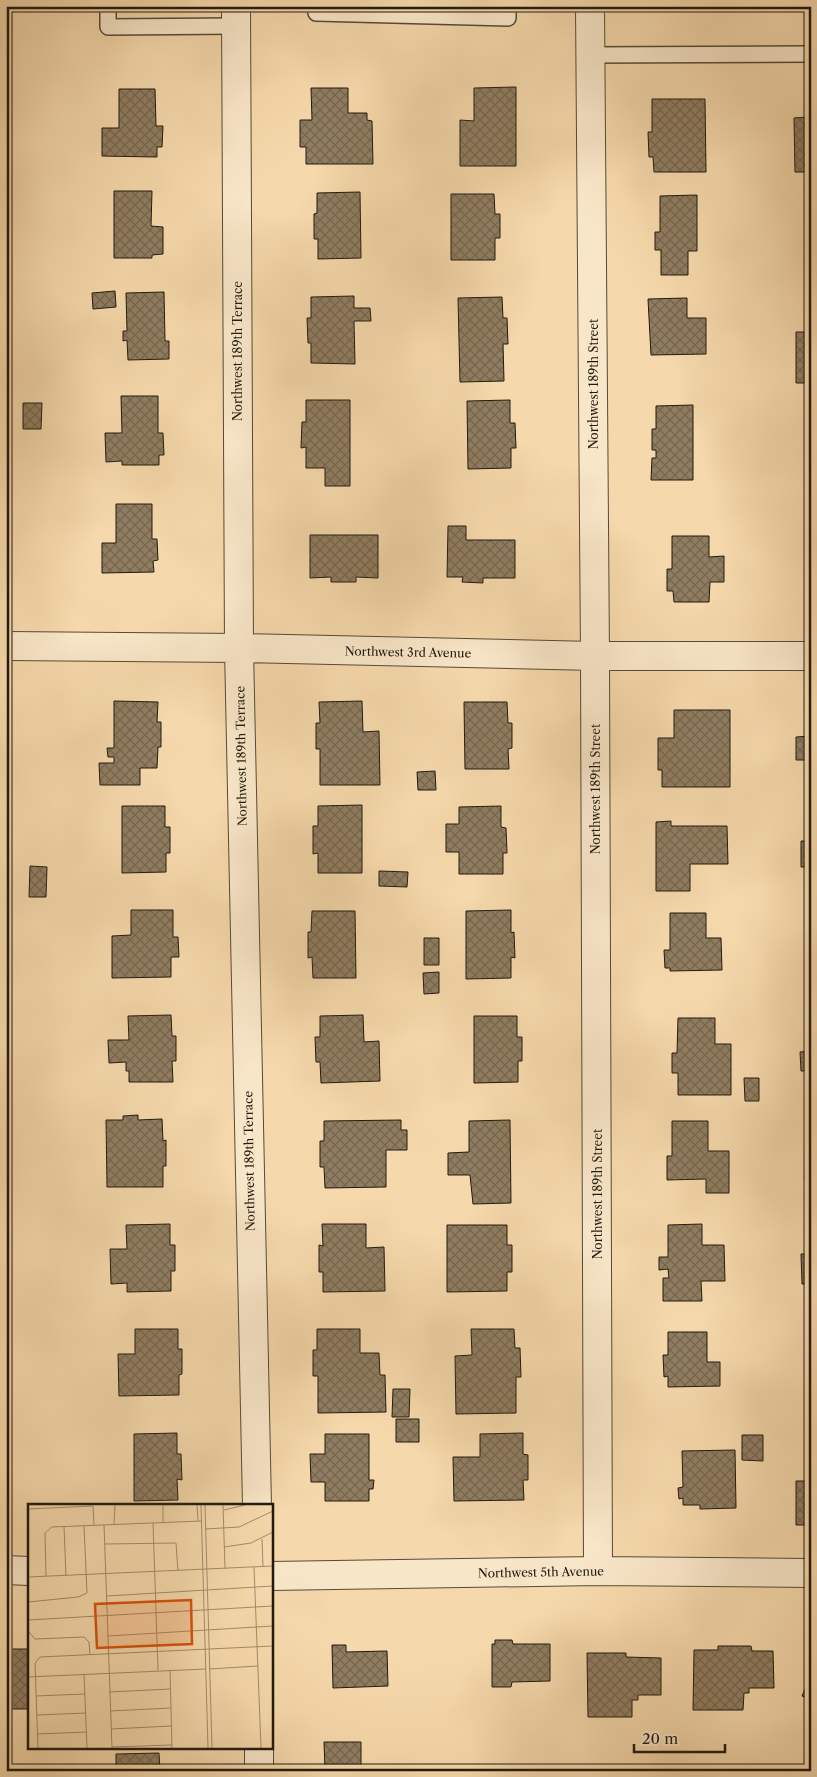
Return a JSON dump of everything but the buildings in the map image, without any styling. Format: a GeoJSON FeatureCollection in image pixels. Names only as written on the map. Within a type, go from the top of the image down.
{"type":"FeatureCollection","features":[{"type":"Feature","properties":{"kind":"street","name":"Northwest 189th Street"},"geometry":{"type":"LineString","coordinates":[[590,6],[595,656],[598,1571]]}},
{"type":"Feature","properties":{"kind":"street","name":"Northwest 189th Terrace"},"geometry":{"type":"LineString","coordinates":[[236,16],[239,648],[256,1504]]}},
{"type":"Feature","properties":{"kind":"street","name":"Northwest 3rd Avenue"},"geometry":{"type":"LineString","coordinates":[[6,646],[239,648],[595,656],[811,656]]}},
{"type":"Feature","properties":{"kind":"street"},"geometry":{"type":"LineString","coordinates":[[6,1570],[28,1570]]}},
{"type":"Feature","properties":{"kind":"street","name":"Northwest 5th Avenue"},"geometry":{"type":"LineString","coordinates":[[272,1576],[598,1571],[811,1573]]}},
{"type":"Feature","properties":{"kind":"street"},"geometry":{"type":"LineString","coordinates":[[259,1750],[259,1771]]}},
{"type":"Feature","properties":{"kind":"lane"},"geometry":{"type":"LineString","coordinates":[[108,6],[108,27],[236,16]]}},
{"type":"Feature","properties":{"kind":"lane"},"geometry":{"type":"LineString","coordinates":[[316,6],[316,13],[508,18],[508,6]]}},
{"type":"Feature","properties":{"kind":"lane"},"geometry":{"type":"LineString","coordinates":[[590,55],[811,54]]}}]}
